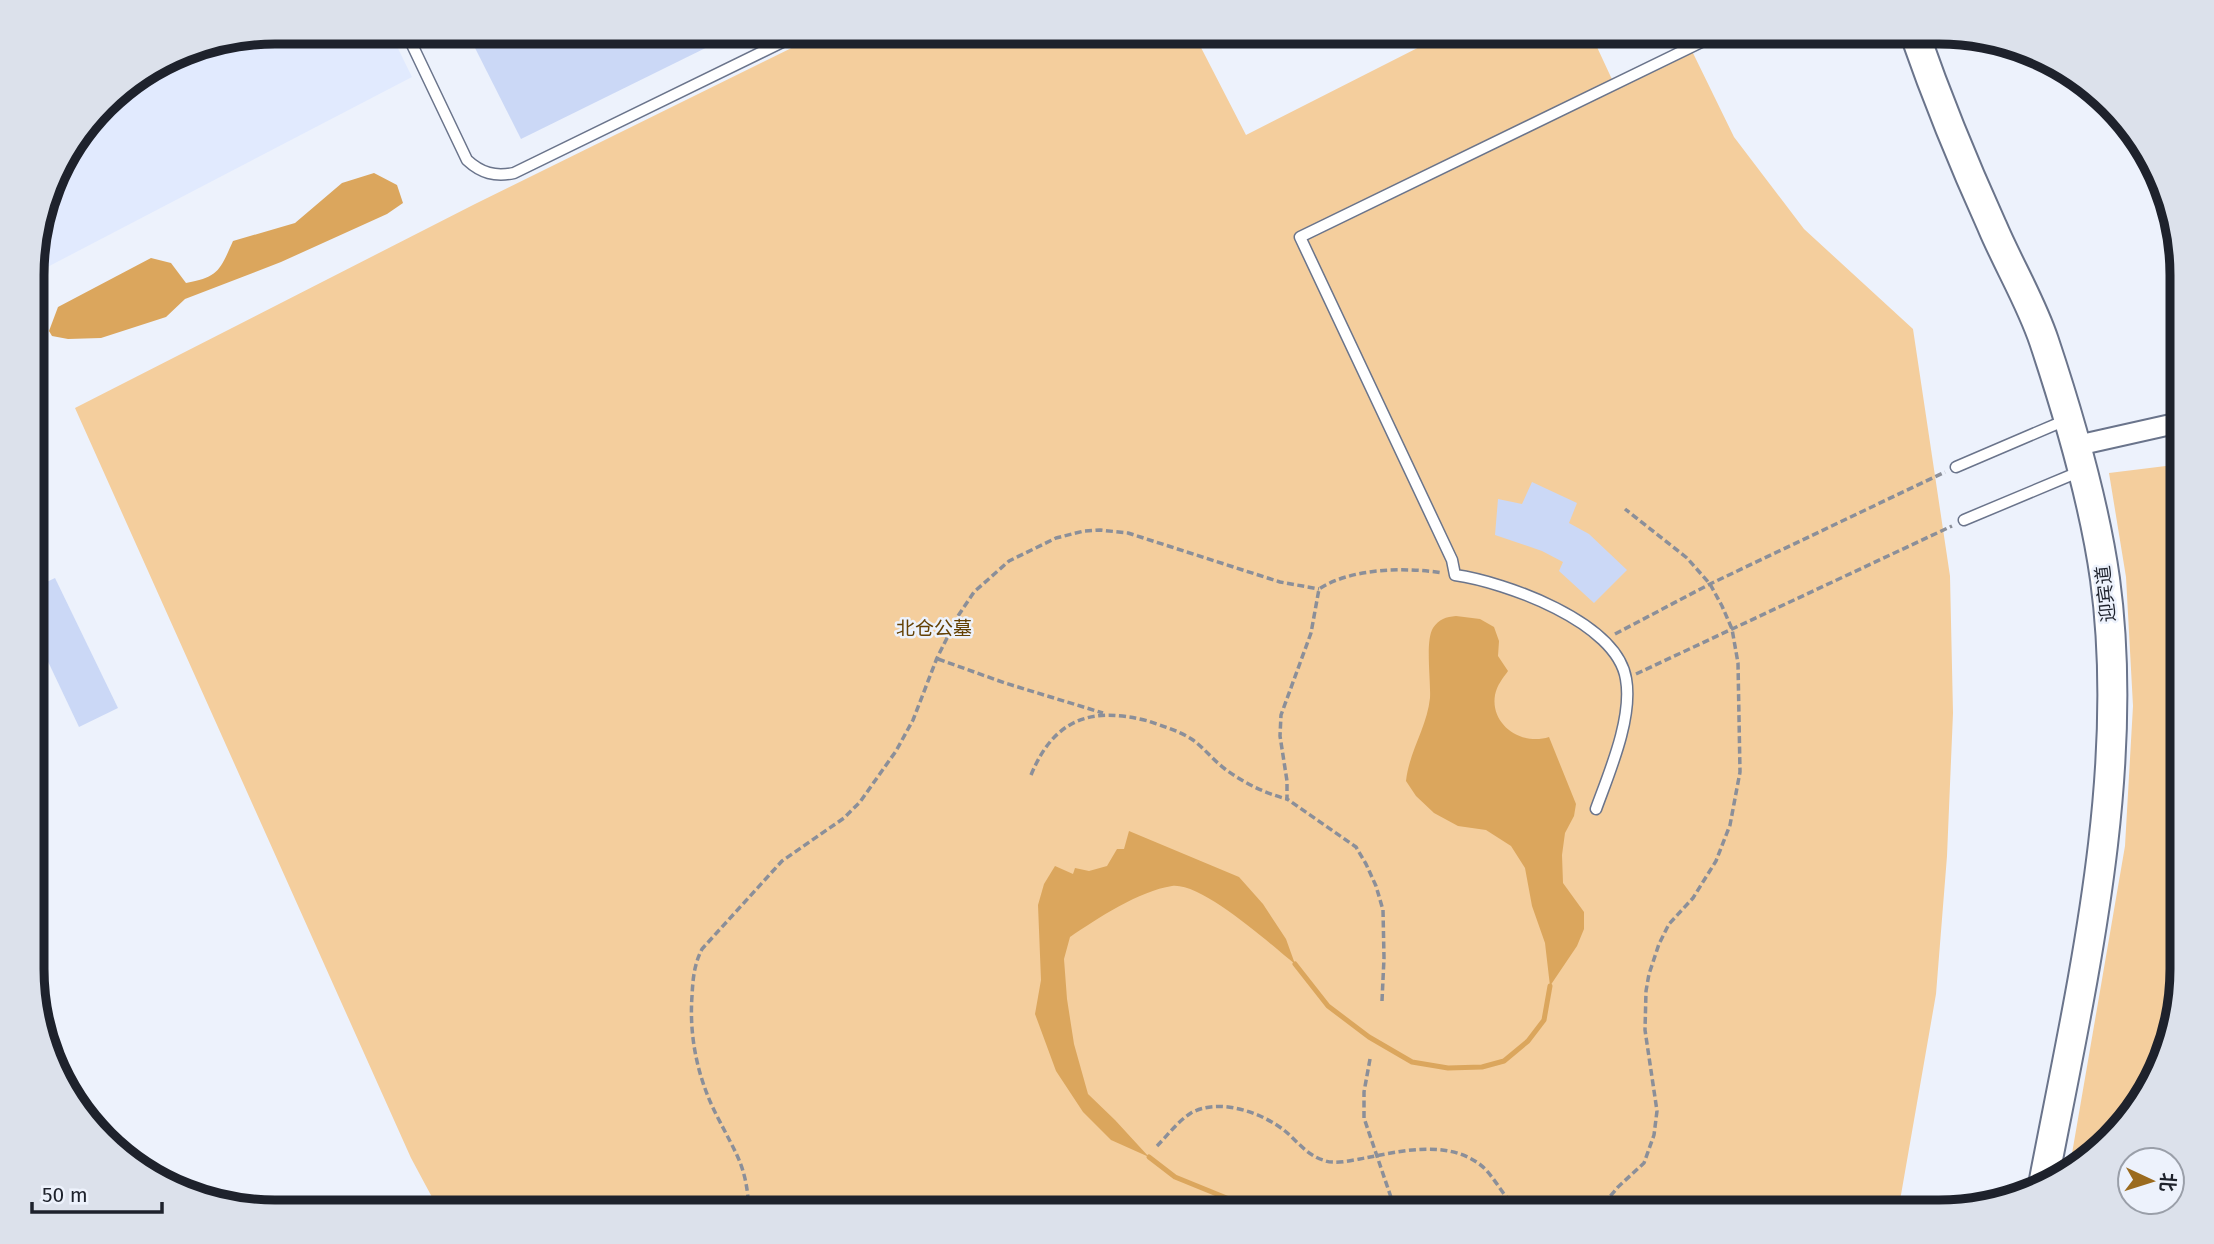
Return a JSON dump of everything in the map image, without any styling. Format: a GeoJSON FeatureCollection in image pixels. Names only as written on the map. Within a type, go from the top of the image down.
{"type":"FeatureCollection","features":[{"type":"Feature","properties":{"kind":"street","name":"迎宾道"},"geometry":{"type":"LineString","coordinates":[[1918,44],[1939,101],[2043,338],[2096,527],[2106,592],[2112,682],[2110,768],[2105,825],[2088,941],[2045,1174]]}},
{"type":"Feature","properties":{"kind":"street"},"geometry":{"type":"LineString","coordinates":[[2075,445],[2170,425]]}},
{"type":"Feature","properties":{"kind":"lane"},"geometry":{"type":"LineString","coordinates":[[412,44],[467,160],[481,170],[500,176],[514,173],[778,44]]}},
{"type":"Feature","properties":{"kind":"lane"},"geometry":{"type":"LineString","coordinates":[[1596,809],[1612,765],[1626,703],[1626,678],[1618,659],[1605,639],[1576,620],[1535,599],[1484,579],[1455,575],[1452,560],[1300,237],[1697,44]]}},
{"type":"Feature","properties":{"kind":"lane"},"geometry":{"type":"LineString","coordinates":[[1956,467],[2075,445]]}},
{"type":"Feature","properties":{"kind":"lane"},"geometry":{"type":"LineString","coordinates":[[1964,520],[2075,445]]}},
{"type":"Feature","properties":{"kind":"path"},"geometry":{"type":"LineString","coordinates":[[1605,639],[1710,584],[1956,467]]}},
{"type":"Feature","properties":{"kind":"path"},"geometry":{"type":"LineString","coordinates":[[1607,1200],[1644,1163],[1654,1135],[1657,1111],[1645,1030],[1648,974],[1669,924],[1693,898],[1716,861],[1736,802],[1741,738],[1738,663],[1732,629],[1710,584],[1687,558],[1625,509]]}},
{"type":"Feature","properties":{"kind":"path"},"geometry":{"type":"LineString","coordinates":[[1626,678],[1964,520]]}},
{"type":"Feature","properties":{"kind":"path"},"geometry":{"type":"LineString","coordinates":[[748,1200],[744,1167],[716,1115],[695,1057],[690,1020],[694,964],[702,949],[782,861],[844,818],[860,802],[896,751],[913,720],[937,659],[958,616],[975,592],[1009,561],[1056,538],[1084,531],[1128,533],[1280,582],[1319,589],[1334,579],[1383,569],[1434,571],[1455,575]]}},
{"type":"Feature","properties":{"kind":"path"},"geometry":{"type":"LineString","coordinates":[[1287,799],[1280,715],[1311,633],[1319,589]]}},
{"type":"Feature","properties":{"kind":"path"},"geometry":{"type":"LineString","coordinates":[[937,659],[1109,715]]}},
{"type":"Feature","properties":{"kind":"path"},"geometry":{"type":"LineString","coordinates":[[1031,775],[1039,756],[1070,723],[1089,716],[1127,716],[1192,739],[1225,769],[1248,784],[1265,793],[1287,799],[1356,847],[1366,864],[1376,886],[1382,910],[1382,1002]]}},
{"type":"Feature","properties":{"kind":"path"},"geometry":{"type":"LineString","coordinates":[[1370,1059],[1364,1092],[1364,1118],[1392,1200]]}},
{"type":"Feature","properties":{"kind":"path"},"geometry":{"type":"LineString","coordinates":[[1157,1146],[1192,1112],[1226,1108],[1260,1114],[1286,1132],[1302,1149],[1324,1161],[1351,1161],[1436,1149],[1460,1155],[1479,1163],[1509,1200]]}},
{"type":"Feature","properties":{"kind":"shaded area"},"geometry":{"type":"Polygon","coordinates":[[[396,44],[412,77],[44,269],[52,215],[61,187],[75,159],[111,111],[159,75],[201,56],[245,46],[396,44]]]}},
{"type":"Feature","properties":{"kind":"shaded area"},"geometry":{"type":"Polygon","coordinates":[[[374,173],[397,185],[403,203],[387,214],[281,262],[185,299],[166,317],[101,338],[68,339],[52,336],[49,331],[58,307],[151,258],[171,263],[186,283],[205,278],[217,271],[233,241],[295,223],[342,183],[374,173]]]}},
{"type":"Feature","properties":{"kind":"shaded area"},"geometry":{"type":"Polygon","coordinates":[[[1456,616],[1480,619],[1494,627],[1499,641],[1498,656],[1508,671],[1495,695],[1498,715],[1510,731],[1519,736],[1539,739],[1549,737],[1576,804],[1574,816],[1565,833],[1562,855],[1563,883],[1584,912],[1584,929],[1577,946],[1550,986],[1545,943],[1532,906],[1525,868],[1511,846],[1486,830],[1458,826],[1434,813],[1416,796],[1406,781],[1430,698],[1431,634],[1440,621],[1456,616]]]}},
{"type":"Feature","properties":{"kind":"shaded area"},"geometry":{"type":"Polygon","coordinates":[[[1129,831],[1239,877],[1263,904],[1286,939],[1295,964],[1218,904],[1185,887],[1172,886],[1146,893],[1070,937],[1064,959],[1067,999],[1074,1044],[1088,1094],[1149,1157],[1111,1140],[1083,1112],[1056,1071],[1035,1014],[1041,980],[1038,905],[1044,884],[1055,866],[1073,874],[1075,868],[1089,871],[1107,866],[1117,849],[1124,849],[1129,831]]]}},
{"type":"Feature","properties":{"kind":"green space","name":"北仓公墓"},"geometry":{"type":"Polygon","coordinates":[[[800,44],[1199,44],[1246,135],[1425,44],[1596,44],[1616,88],[1692,51],[1734,137],[1804,229],[1913,329],[1950,576],[1953,713],[1947,856],[1936,994],[1900,1200],[434,1200],[411,1158],[75,408],[475,204],[800,44]]]}},
{"type":"Feature","properties":{"kind":"green space"},"geometry":{"type":"Polygon","coordinates":[[[2170,465],[2170,984],[2162,1029],[2153,1057],[2139,1085],[2103,1133],[2071,1158],[2125,846],[2133,706],[2126,577],[2109,473],[2170,465]]]}},
{"type":"Feature","properties":{"kind":"building"},"geometry":{"type":"Polygon","coordinates":[[[473,44],[714,44],[521,139],[473,44]]]}},
{"type":"Feature","properties":{"kind":"building"},"geometry":{"type":"Polygon","coordinates":[[[1532,482],[1577,503],[1569,523],[1589,534],[1627,570],[1594,603],[1559,571],[1563,562],[1542,551],[1495,535],[1498,499],[1522,504],[1532,482]]]}},
{"type":"Feature","properties":{"kind":"building"},"geometry":{"type":"Polygon","coordinates":[[[55,578],[118,708],[79,727],[44,653],[44,583],[55,578]]]}},
{"type":"Feature","properties":{"kind":"waterway"},"geometry":{"type":"LineString","coordinates":[[1295,964],[1328,1006],[1369,1037],[1412,1062],[1448,1068],[1482,1067],[1504,1061],[1528,1041],[1544,1020],[1550,986]]}},
{"type":"Feature","properties":{"kind":"waterway"},"geometry":{"type":"LineString","coordinates":[[1149,1157],[1175,1177],[1230,1200]]}}]}
